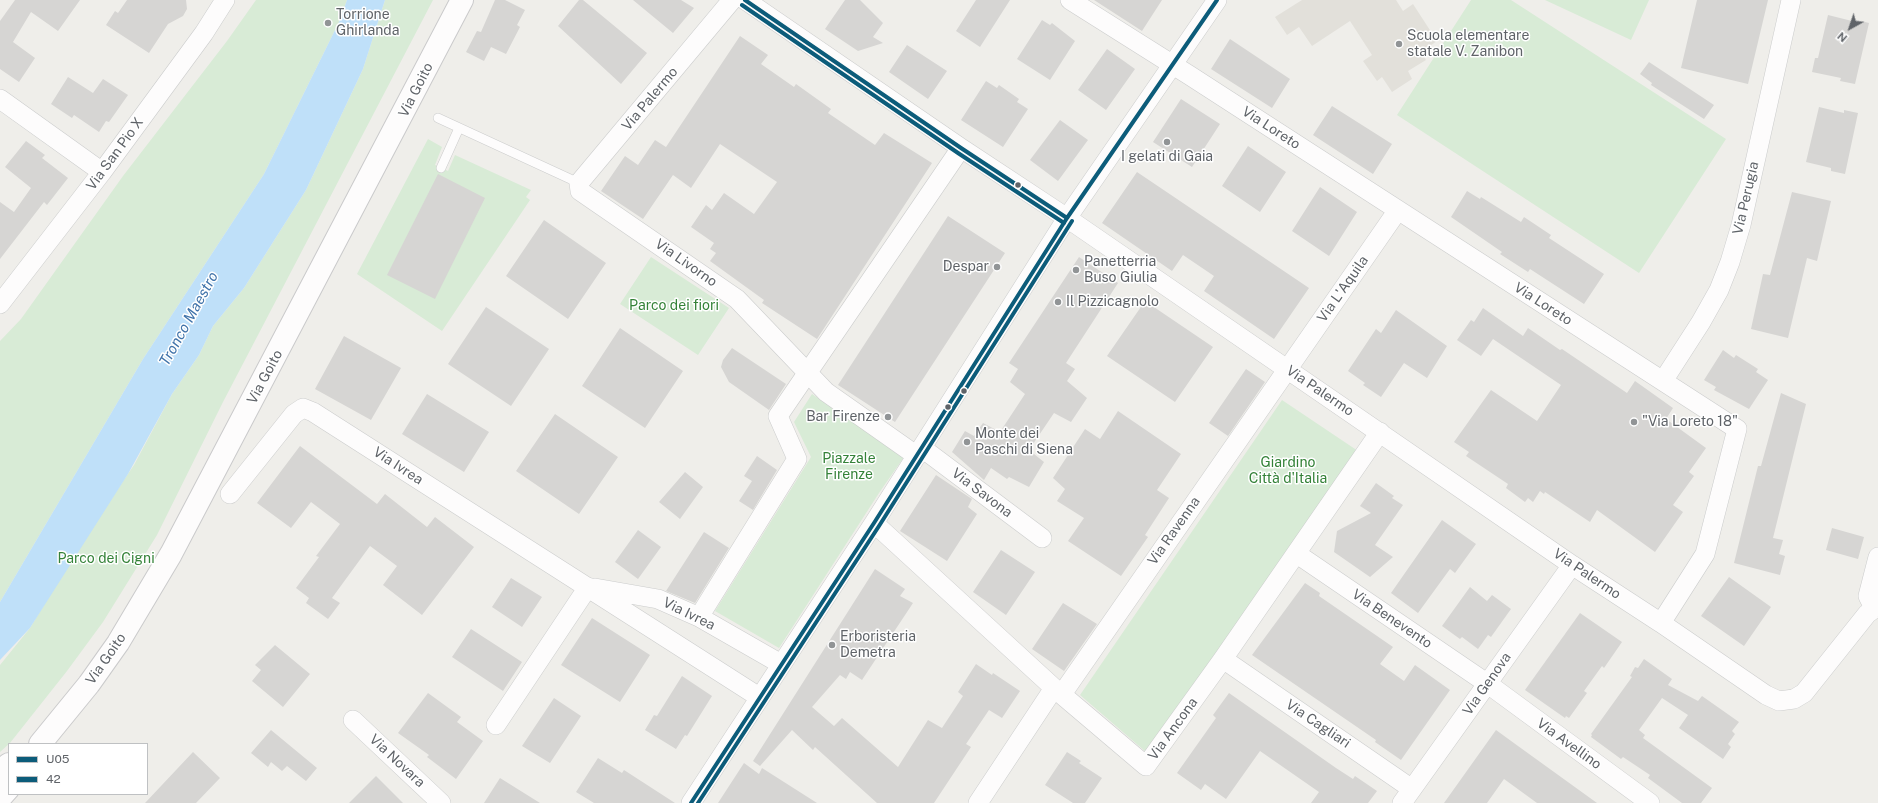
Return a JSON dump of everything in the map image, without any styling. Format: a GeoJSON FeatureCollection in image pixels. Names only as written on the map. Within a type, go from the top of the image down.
{"type":"FeatureCollection","features":[{"type":"Feature","properties":{"kind":"main road","name":"Via Goito"},"geometry":{"type":"LineString","coordinates":[[40,742],[89,684],[118,643],[171,554],[462,0]]}},
{"type":"Feature","properties":{"kind":"main road"},"geometry":{"type":"LineString","coordinates":[[0,771],[8,765]]}},
{"type":"Feature","properties":{"kind":"main road"},"geometry":{"type":"LineString","coordinates":[[0,798],[8,789]]}},
{"type":"Feature","properties":{"kind":"street","name":"Via San Pio X"},"geometry":{"type":"LineString","coordinates":[[0,304],[102,172],[204,33],[225,0]]}},
{"type":"Feature","properties":{"kind":"street","name":"Via Palermo"},"geometry":{"type":"LineString","coordinates":[[584,190],[732,0]]}},
{"type":"Feature","properties":{"kind":"street","name":"Via Palermo"},"geometry":{"type":"LineString","coordinates":[[745,0],[961,148],[1067,218],[1572,565],[1661,623],[1766,695],[1779,701],[1794,699],[1804,693],[1864,617],[1876,607]]}},
{"type":"Feature","properties":{"kind":"street","name":"Via Loreto"},"geometry":{"type":"LineString","coordinates":[[1070,0],[1737,429],[1705,554],[1661,623]]}},
{"type":"Feature","properties":{"kind":"street"},"geometry":{"type":"LineString","coordinates":[[691,803],[874,523],[1067,218],[1217,0]]}},
{"type":"Feature","properties":{"kind":"street","name":"Via Perugia"},"geometry":{"type":"LineString","coordinates":[[1663,382],[1701,322],[1719,290],[1730,262],[1741,225],[1791,0]]}},
{"type":"Feature","properties":{"kind":"street"},"geometry":{"type":"LineString","coordinates":[[0,99],[102,172]]}},
{"type":"Feature","properties":{"kind":"street"},"geometry":{"type":"LineString","coordinates":[[699,617],[797,459],[778,416],[961,148]]}},
{"type":"Feature","properties":{"kind":"street","name":"Via Livorno"},"geometry":{"type":"LineString","coordinates":[[584,190],[737,299],[832,396],[919,452]]}},
{"type":"Feature","properties":{"kind":"street","name":"Via L'Aquila"},"geometry":{"type":"LineString","coordinates":[[1288,369],[1398,210]]}},
{"type":"Feature","properties":{"kind":"street","name":"Via Ravenna"},"geometry":{"type":"LineString","coordinates":[[978,803],[1288,369]]}},
{"type":"Feature","properties":{"kind":"street","name":"Via Ivrea"},"geometry":{"type":"LineString","coordinates":[[230,494],[294,414],[303,408],[314,412],[759,697]]}},
{"type":"Feature","properties":{"kind":"street","name":"Via Ancona"},"geometry":{"type":"LineString","coordinates":[[874,523],[1058,691],[1146,766],[1223,660],[1380,432]]}},
{"type":"Feature","properties":{"kind":"street","name":"Via Savona"},"geometry":{"type":"LineString","coordinates":[[919,452],[1042,538]]}},
{"type":"Feature","properties":{"kind":"street","name":"Via Benevento"},"geometry":{"type":"LineString","coordinates":[[1297,554],[1488,684]]}},
{"type":"Feature","properties":{"kind":"street"},"geometry":{"type":"LineString","coordinates":[[1876,607],[1868,596],[1878,557]]}},
{"type":"Feature","properties":{"kind":"street","name":"Via Genova"},"geometry":{"type":"LineString","coordinates":[[1404,799],[1572,565]]}},
{"type":"Feature","properties":{"kind":"street"},"geometry":{"type":"LineString","coordinates":[[496,725],[588,587]]}},
{"type":"Feature","properties":{"kind":"street","name":"Via Ivrea"},"geometry":{"type":"LineString","coordinates":[[588,587],[658,599],[699,617],[781,664]]}},
{"type":"Feature","properties":{"kind":"street","name":"Via Cagliari"},"geometry":{"type":"LineString","coordinates":[[1223,660],[1404,799]]}},
{"type":"Feature","properties":{"kind":"street","name":"Via Avellino"},"geometry":{"type":"LineString","coordinates":[[1488,684],[1650,803]]}},
{"type":"Feature","properties":{"kind":"street","name":"Via Novara"},"geometry":{"type":"LineString","coordinates":[[353,720],[441,803]]}},
{"type":"Feature","properties":{"kind":"lane"},"geometry":{"type":"LineString","coordinates":[[438,118],[584,190]]}},
{"type":"Feature","properties":{"kind":"lane"},"geometry":{"type":"LineString","coordinates":[[441,168],[459,128]]}},
{"type":"Feature","properties":{"kind":"shaded area","name":"Scuola elementare statale V. Zanibon"},"geometry":{"type":"Polygon","coordinates":[[[1302,0],[1396,0],[1403,11],[1413,4],[1437,41],[1421,52],[1426,60],[1408,71],[1412,79],[1392,92],[1382,77],[1377,81],[1363,61],[1372,55],[1350,21],[1312,46],[1299,27],[1287,35],[1275,17],[1302,0]]]}},
{"type":"Feature","properties":{"kind":"green space"},"geometry":{"type":"Polygon","coordinates":[[[256,0],[347,0],[340,20],[264,174],[143,359],[0,602],[0,341],[21,319],[123,176],[227,41],[256,0]]]}},
{"type":"Feature","properties":{"kind":"green space","name":"Parco dei Cigni"},"geometry":{"type":"Polygon","coordinates":[[[385,0],[433,0],[223,402],[157,535],[103,622],[67,671],[10,743],[8,743],[0,752],[0,665],[30,628],[80,544],[134,465],[172,394],[199,355],[213,326],[244,288],[306,190],[363,69],[385,0]]]}},
{"type":"Feature","properties":{"kind":"green space"},"geometry":{"type":"Polygon","coordinates":[[[1471,0],[1511,0],[1726,139],[1639,273],[1397,115],[1471,0]]]}},
{"type":"Feature","properties":{"kind":"green space"},"geometry":{"type":"Polygon","coordinates":[[[1545,0],[1649,0],[1631,40],[1545,0]]]}},
{"type":"Feature","properties":{"kind":"green space"},"geometry":{"type":"Polygon","coordinates":[[[428,139],[442,147],[435,165],[448,171],[455,155],[531,190],[526,197],[530,200],[442,331],[357,274],[428,139]]]}},
{"type":"Feature","properties":{"kind":"green space","name":"Parco dei fiori"},"geometry":{"type":"Polygon","coordinates":[[[651,257],[729,308],[698,355],[620,304],[651,257]]]}},
{"type":"Feature","properties":{"kind":"green space","name":"Piazzale Firenze"},"geometry":{"type":"Polygon","coordinates":[[[812,394],[904,457],[879,493],[779,648],[715,611],[811,457],[794,422],[812,394]]]}},
{"type":"Feature","properties":{"kind":"green space","name":"Giardino Città d'Italia"},"geometry":{"type":"Polygon","coordinates":[[[1282,400],[1358,451],[1146,752],[1080,695],[1282,400]]]}},
{"type":"Feature","properties":{"kind":"water","name":"Tronco Maestro"},"geometry":{"type":"Polygon","coordinates":[[[347,0],[385,0],[363,69],[306,190],[244,288],[213,326],[199,355],[172,394],[128,474],[30,628],[0,660],[0,602],[143,359],[264,174],[340,20],[347,0]]]}},
{"type":"Feature","properties":{"kind":"building"},"geometry":{"type":"Polygon","coordinates":[[[15,0],[80,0],[58,31],[31,12],[13,42],[35,58],[19,82],[0,69],[0,21],[15,0]]]}},
{"type":"Feature","properties":{"kind":"building"},"geometry":{"type":"Polygon","coordinates":[[[127,0],[186,0],[187,9],[183,16],[168,24],[149,53],[106,25],[115,11],[118,13],[127,0]]]}},
{"type":"Feature","properties":{"kind":"building"},"geometry":{"type":"Polygon","coordinates":[[[495,0],[505,0],[525,10],[517,25],[520,27],[506,54],[491,47],[484,61],[466,52],[477,31],[481,32],[495,0]]]}},
{"type":"Feature","properties":{"kind":"building"},"geometry":{"type":"Polygon","coordinates":[[[579,0],[583,0],[647,53],[621,84],[558,26],[579,0]]]}},
{"type":"Feature","properties":{"kind":"building"},"geometry":{"type":"Polygon","coordinates":[[[633,0],[681,0],[694,8],[673,33],[633,0]]]}},
{"type":"Feature","properties":{"kind":"building"},"geometry":{"type":"Polygon","coordinates":[[[845,0],[860,0],[883,23],[873,37],[883,43],[858,51],[825,29],[845,0]]]}},
{"type":"Feature","properties":{"kind":"building"},"geometry":{"type":"Polygon","coordinates":[[[976,0],[1010,0],[980,47],[956,31],[976,0]]]}},
{"type":"Feature","properties":{"kind":"building"},"geometry":{"type":"Polygon","coordinates":[[[1094,0],[1162,0],[1142,31],[1094,0]]]}},
{"type":"Feature","properties":{"kind":"building"},"geometry":{"type":"Polygon","coordinates":[[[1697,0],[1768,0],[1748,84],[1681,68],[1697,0]]]}},
{"type":"Feature","properties":{"kind":"building"},"geometry":{"type":"Polygon","coordinates":[[[1828,15],[1852,21],[1853,19],[1869,23],[1855,84],[1840,81],[1841,78],[1812,72],[1815,58],[1818,58],[1828,15]]]}},
{"type":"Feature","properties":{"kind":"building"},"geometry":{"type":"Polygon","coordinates":[[[1042,20],[1050,25],[1052,23],[1075,41],[1050,80],[1017,59],[1042,20]]]}},
{"type":"Feature","properties":{"kind":"building"},"geometry":{"type":"Polygon","coordinates":[[[740,36],[768,55],[761,64],[794,87],[796,84],[831,109],[828,113],[875,145],[884,133],[932,163],[817,339],[762,303],[764,300],[710,261],[716,253],[710,249],[714,243],[691,227],[706,205],[712,210],[724,193],[754,214],[777,182],[720,144],[691,188],[673,175],[643,219],[601,191],[625,156],[638,165],[655,140],[666,147],[740,36]]]}},
{"type":"Feature","properties":{"kind":"building"},"geometry":{"type":"Polygon","coordinates":[[[1230,39],[1290,79],[1272,108],[1211,69],[1230,39]]]}},
{"type":"Feature","properties":{"kind":"building"},"geometry":{"type":"Polygon","coordinates":[[[907,45],[947,71],[928,99],[889,72],[907,45]]]}},
{"type":"Feature","properties":{"kind":"building"},"geometry":{"type":"Polygon","coordinates":[[[1107,49],[1135,69],[1106,110],[1078,90],[1107,49]]]}},
{"type":"Feature","properties":{"kind":"building"},"geometry":{"type":"Polygon","coordinates":[[[1649,62],[1714,105],[1704,119],[1651,85],[1652,83],[1640,74],[1649,62]]]}},
{"type":"Feature","properties":{"kind":"building"},"geometry":{"type":"Polygon","coordinates":[[[68,77],[93,93],[103,79],[128,95],[109,122],[106,121],[99,132],[74,115],[72,118],[51,104],[68,77]]]}},
{"type":"Feature","properties":{"kind":"building"},"geometry":{"type":"Polygon","coordinates":[[[986,81],[997,88],[999,85],[1019,99],[1017,102],[1028,109],[1003,147],[961,120],[986,81]]]}},
{"type":"Feature","properties":{"kind":"building"},"geometry":{"type":"Polygon","coordinates":[[[1181,99],[1220,124],[1192,167],[1153,142],[1181,99]]]}},
{"type":"Feature","properties":{"kind":"building"},"geometry":{"type":"Polygon","coordinates":[[[1332,106],[1392,144],[1373,174],[1313,135],[1332,106]]]}},
{"type":"Feature","properties":{"kind":"building"},"geometry":{"type":"Polygon","coordinates":[[[1819,107],[1844,113],[1844,110],[1858,113],[1845,174],[1831,171],[1831,168],[1806,162],[1819,107]]]}},
{"type":"Feature","properties":{"kind":"building"},"geometry":{"type":"Polygon","coordinates":[[[1060,120],[1088,140],[1058,181],[1030,160],[1060,120]]]}},
{"type":"Feature","properties":{"kind":"building"},"geometry":{"type":"Polygon","coordinates":[[[26,141],[45,155],[42,158],[68,178],[47,205],[44,202],[0,259],[0,202],[14,212],[31,188],[5,167],[26,141]]]}},
{"type":"Feature","properties":{"kind":"building"},"geometry":{"type":"Polygon","coordinates":[[[1248,146],[1286,172],[1260,212],[1222,186],[1248,146]]]}},
{"type":"Feature","properties":{"kind":"building"},"geometry":{"type":"Polygon","coordinates":[[[1137,172],[1309,288],[1274,339],[1204,291],[1214,276],[1183,255],[1172,271],[1102,223],[1137,172]]]}},
{"type":"Feature","properties":{"kind":"building"},"geometry":{"type":"Polygon","coordinates":[[[438,174],[485,198],[435,299],[387,275],[438,174]]]}},
{"type":"Feature","properties":{"kind":"building"},"geometry":{"type":"Polygon","coordinates":[[[1320,187],[1357,212],[1329,256],[1292,231],[1320,187]]]}},
{"type":"Feature","properties":{"kind":"building"},"geometry":{"type":"Polygon","coordinates":[[[1467,191],[1480,199],[1481,197],[1521,222],[1524,217],[1551,235],[1549,238],[1604,274],[1584,304],[1530,269],[1528,272],[1500,254],[1502,252],[1451,217],[1467,191]]]}},
{"type":"Feature","properties":{"kind":"building"},"geometry":{"type":"Polygon","coordinates":[[[1792,192],[1831,201],[1817,261],[1807,258],[1788,338],[1751,329],[1763,274],[1770,275],[1792,192]]]}},
{"type":"Feature","properties":{"kind":"building"},"geometry":{"type":"Polygon","coordinates":[[[948,216],[1005,253],[895,422],[838,385],[948,216]]]}},
{"type":"Feature","properties":{"kind":"building"},"geometry":{"type":"Polygon","coordinates":[[[544,220],[606,263],[568,319],[506,276],[544,220]]]}},
{"type":"Feature","properties":{"kind":"building"},"geometry":{"type":"Polygon","coordinates":[[[1079,257],[1118,283],[1066,363],[1075,369],[1067,381],[1087,398],[1071,422],[1054,413],[1029,450],[1044,462],[1029,487],[1009,477],[1007,479],[991,468],[984,480],[952,452],[965,431],[974,436],[983,423],[1000,432],[1025,394],[1010,382],[1018,369],[1009,363],[1079,257]]]}},
{"type":"Feature","properties":{"kind":"building"},"geometry":{"type":"Polygon","coordinates":[[[1145,301],[1213,347],[1175,402],[1107,356],[1145,301]]]}},
{"type":"Feature","properties":{"kind":"building"},"geometry":{"type":"Polygon","coordinates":[[[486,307],[549,349],[511,406],[448,364],[486,307]]]}},
{"type":"Feature","properties":{"kind":"building"},"geometry":{"type":"Polygon","coordinates":[[[1483,308],[1523,336],[1528,328],[1627,393],[1635,381],[1673,408],[1666,419],[1706,448],[1689,472],[1694,476],[1673,505],[1683,512],[1655,552],[1597,510],[1590,522],[1545,492],[1544,494],[1540,491],[1533,502],[1528,498],[1525,502],[1506,488],[1508,484],[1466,456],[1469,452],[1454,442],[1491,390],[1537,421],[1561,385],[1493,339],[1481,356],[1457,340],[1471,320],[1474,322],[1483,308]]]}},
{"type":"Feature","properties":{"kind":"building"},"geometry":{"type":"Polygon","coordinates":[[[1396,310],[1447,346],[1427,378],[1404,363],[1381,397],[1363,385],[1365,383],[1348,371],[1376,329],[1381,333],[1396,310]]]}},
{"type":"Feature","properties":{"kind":"building"},"geometry":{"type":"Polygon","coordinates":[[[620,328],[683,371],[645,428],[582,386],[620,328]]]}},
{"type":"Feature","properties":{"kind":"building"},"geometry":{"type":"Polygon","coordinates":[[[344,336],[401,368],[371,420],[315,389],[344,336]]]}},
{"type":"Feature","properties":{"kind":"building"},"geometry":{"type":"Polygon","coordinates":[[[732,348],[786,384],[769,410],[729,382],[721,367],[723,360],[732,348]]]}},
{"type":"Feature","properties":{"kind":"building"},"geometry":{"type":"Polygon","coordinates":[[[1723,350],[1734,358],[1736,355],[1758,369],[1756,372],[1768,380],[1749,409],[1714,390],[1716,387],[1704,380],[1723,350]]]}},
{"type":"Feature","properties":{"kind":"building"},"geometry":{"type":"Polygon","coordinates":[[[1246,369],[1265,382],[1228,436],[1209,423],[1246,369]]]}},
{"type":"Feature","properties":{"kind":"building"},"geometry":{"type":"Polygon","coordinates":[[[1781,393],[1806,404],[1773,538],[1783,540],[1779,554],[1785,556],[1780,575],[1734,563],[1758,466],[1761,466],[1781,393]]]}},
{"type":"Feature","properties":{"kind":"building"},"geometry":{"type":"Polygon","coordinates":[[[427,394],[489,432],[464,472],[402,434],[427,394]]]}},
{"type":"Feature","properties":{"kind":"building"},"geometry":{"type":"Polygon","coordinates":[[[1118,411],[1181,454],[1157,490],[1169,498],[1145,535],[1148,537],[1121,576],[1068,541],[1084,518],[1057,501],[1065,489],[1053,478],[1085,429],[1100,439],[1118,411]]]}},
{"type":"Feature","properties":{"kind":"building"},"geometry":{"type":"Polygon","coordinates":[[[555,414],[618,457],[579,514],[516,471],[555,414]]]}},
{"type":"Feature","properties":{"kind":"building"},"geometry":{"type":"Polygon","coordinates":[[[300,446],[377,504],[385,494],[427,527],[435,517],[474,547],[422,615],[383,585],[397,566],[370,546],[332,598],[340,603],[328,619],[306,603],[309,598],[296,588],[319,557],[316,556],[340,524],[311,502],[291,528],[257,503],[300,446]]]}},
{"type":"Feature","properties":{"kind":"building"},"geometry":{"type":"Polygon","coordinates":[[[757,456],[777,470],[753,510],[739,501],[752,481],[744,476],[757,456]]]}},
{"type":"Feature","properties":{"kind":"building"},"geometry":{"type":"Polygon","coordinates":[[[685,472],[703,487],[680,519],[659,502],[685,472]]]}},
{"type":"Feature","properties":{"kind":"building"},"geometry":{"type":"Polygon","coordinates":[[[936,475],[972,499],[968,507],[977,514],[947,561],[900,531],[936,475]]]}},
{"type":"Feature","properties":{"kind":"building"},"geometry":{"type":"Polygon","coordinates":[[[1376,483],[1394,496],[1392,498],[1403,505],[1375,545],[1393,557],[1370,577],[1334,552],[1337,531],[1371,513],[1360,506],[1376,483]]]}},
{"type":"Feature","properties":{"kind":"building"},"geometry":{"type":"Polygon","coordinates":[[[1442,520],[1476,544],[1455,573],[1450,569],[1418,613],[1391,593],[1442,520]]]}},
{"type":"Feature","properties":{"kind":"building"},"geometry":{"type":"Polygon","coordinates":[[[1832,528],[1864,537],[1858,559],[1826,550],[1832,528]]]}},
{"type":"Feature","properties":{"kind":"building"},"geometry":{"type":"Polygon","coordinates":[[[638,530],[661,547],[638,579],[615,562],[638,530]]]}},
{"type":"Feature","properties":{"kind":"building"},"geometry":{"type":"Polygon","coordinates":[[[704,532],[729,548],[695,603],[666,591],[704,532]]]}},
{"type":"Feature","properties":{"kind":"building"},"geometry":{"type":"Polygon","coordinates":[[[1001,550],[1035,572],[1006,615],[973,592],[1001,550]]]}},
{"type":"Feature","properties":{"kind":"building"},"geometry":{"type":"Polygon","coordinates":[[[875,569],[905,589],[900,596],[913,603],[862,680],[850,672],[846,679],[840,675],[812,707],[834,726],[842,718],[898,767],[928,720],[942,728],[963,696],[958,692],[976,664],[992,675],[993,673],[1020,691],[1002,718],[989,710],[966,744],[971,747],[934,803],[877,803],[815,747],[813,750],[792,730],[760,766],[753,761],[875,569]]]}},
{"type":"Feature","properties":{"kind":"building"},"geometry":{"type":"Polygon","coordinates":[[[1729,577],[1771,607],[1744,646],[1701,616],[1729,577]]]}},
{"type":"Feature","properties":{"kind":"building"},"geometry":{"type":"Polygon","coordinates":[[[511,578],[542,597],[522,627],[492,607],[511,578]]]}},
{"type":"Feature","properties":{"kind":"building"},"geometry":{"type":"Polygon","coordinates":[[[1305,583],[1320,593],[1319,596],[1393,647],[1380,664],[1404,681],[1415,665],[1450,690],[1401,760],[1375,742],[1376,740],[1252,655],[1305,583]]]}},
{"type":"Feature","properties":{"kind":"building"},"geometry":{"type":"Polygon","coordinates":[[[1470,587],[1487,601],[1492,595],[1511,609],[1491,637],[1488,635],[1478,649],[1462,637],[1460,639],[1442,626],[1470,587]]]}},
{"type":"Feature","properties":{"kind":"building"},"geometry":{"type":"Polygon","coordinates":[[[1063,603],[1097,624],[1064,671],[1032,649],[1063,603]]]}},
{"type":"Feature","properties":{"kind":"building"},"geometry":{"type":"Polygon","coordinates":[[[1580,613],[1622,642],[1604,668],[1602,666],[1584,691],[1587,693],[1569,718],[1566,716],[1565,718],[1525,690],[1580,613]]]}},
{"type":"Feature","properties":{"kind":"building"},"geometry":{"type":"Polygon","coordinates":[[[592,618],[650,655],[620,702],[561,665],[592,618]]]}},
{"type":"Feature","properties":{"kind":"building"},"geometry":{"type":"Polygon","coordinates":[[[471,629],[522,662],[503,691],[452,657],[471,629]]]}},
{"type":"Feature","properties":{"kind":"building"},"geometry":{"type":"Polygon","coordinates":[[[275,645],[310,674],[283,707],[252,681],[261,670],[255,665],[275,645]]]}},
{"type":"Feature","properties":{"kind":"building"},"geometry":{"type":"Polygon","coordinates":[[[1644,659],[1672,679],[1668,685],[1698,701],[1702,696],[1739,722],[1732,731],[1735,734],[1728,744],[1731,747],[1723,759],[1679,728],[1688,715],[1662,698],[1639,730],[1645,735],[1643,738],[1712,788],[1701,803],[1682,803],[1648,778],[1650,775],[1623,757],[1621,759],[1591,737],[1591,734],[1632,677],[1630,676],[1635,667],[1638,668],[1644,659]]]}},
{"type":"Feature","properties":{"kind":"building"},"geometry":{"type":"Polygon","coordinates":[[[682,676],[712,696],[687,736],[685,735],[676,749],[645,730],[654,715],[657,716],[682,676]]]}},
{"type":"Feature","properties":{"kind":"building"},"geometry":{"type":"Polygon","coordinates":[[[428,693],[461,717],[457,722],[483,741],[456,779],[427,757],[429,755],[398,733],[428,693]]]}},
{"type":"Feature","properties":{"kind":"building"},"geometry":{"type":"Polygon","coordinates":[[[1229,693],[1336,768],[1353,779],[1355,776],[1377,791],[1368,803],[1311,803],[1319,792],[1260,751],[1226,799],[1205,784],[1201,790],[1177,773],[1216,718],[1213,715],[1229,693]]]}},
{"type":"Feature","properties":{"kind":"building"},"geometry":{"type":"Polygon","coordinates":[[[554,698],[581,716],[550,763],[522,746],[554,698]]]}},
{"type":"Feature","properties":{"kind":"building"},"geometry":{"type":"Polygon","coordinates":[[[271,730],[317,768],[306,781],[287,766],[282,771],[271,762],[268,767],[251,753],[271,730]]]}},
{"type":"Feature","properties":{"kind":"building"},"geometry":{"type":"Polygon","coordinates":[[[1496,730],[1597,803],[1537,803],[1504,779],[1487,803],[1444,803],[1496,730]]]}},
{"type":"Feature","properties":{"kind":"building"},"geometry":{"type":"Polygon","coordinates":[[[193,752],[220,778],[196,803],[145,803],[193,752]]]}},
{"type":"Feature","properties":{"kind":"building"},"geometry":{"type":"Polygon","coordinates":[[[1067,752],[1081,761],[1079,763],[1102,778],[1085,803],[1073,803],[1045,785],[1067,752]]]}},
{"type":"Feature","properties":{"kind":"building"},"geometry":{"type":"Polygon","coordinates":[[[598,758],[622,773],[624,770],[675,803],[594,803],[576,792],[598,758]]]}},
{"type":"Feature","properties":{"kind":"building"},"geometry":{"type":"Polygon","coordinates":[[[744,763],[759,774],[762,768],[817,803],[718,803],[744,763]]]}},
{"type":"Feature","properties":{"kind":"building"},"geometry":{"type":"Polygon","coordinates":[[[376,776],[403,803],[349,803],[376,776]]]}},
{"type":"Feature","properties":{"kind":"building"},"geometry":{"type":"Polygon","coordinates":[[[500,778],[540,803],[484,803],[500,778]]]}},
{"type":"Feature","properties":{"kind":"transit line","name":"U05"},"geometry":{"type":"LineString","coordinates":[[745,0],[961,148],[1067,218]]}},
{"type":"Feature","properties":{"kind":"transit line","name":"U05"},"geometry":{"type":"LineString","coordinates":[[691,803],[874,523],[1067,218],[1217,0]]}},
{"type":"Feature","properties":{"kind":"transit line","name":"42"},"geometry":{"type":"LineString","coordinates":[[742,5],[958,153],[1064,223]]}},
{"type":"Feature","properties":{"kind":"transit line","name":"42"},"geometry":{"type":"LineString","coordinates":[[698,803],[879,526],[1072,221]]}},
{"type":"Feature","properties":{"kind":"place","name":"Torrione Ghirlanda"},"geometry":{"type":"Point","coordinates":[328,23]}},
{"type":"Feature","properties":{"kind":"place","name":"Scuola elementare statale V. Zanibon"},"geometry":{"type":"Point","coordinates":[1399,44]}},
{"type":"Feature","properties":{"kind":"place","name":"I gelati di Gaia"},"geometry":{"type":"Point","coordinates":[1167,142]}},
{"type":"Feature","properties":{"kind":"place","name":"Despar"},"geometry":{"type":"Point","coordinates":[997,267]}},
{"type":"Feature","properties":{"kind":"place","name":"Panetterria Buso Giulia"},"geometry":{"type":"Point","coordinates":[1076,270]}},
{"type":"Feature","properties":{"kind":"place","name":"Il Pizzicagnolo"},"geometry":{"type":"Point","coordinates":[1058,302]}},
{"type":"Feature","properties":{"kind":"place","name":"Bar Firenze"},"geometry":{"type":"Point","coordinates":[888,417]}},
{"type":"Feature","properties":{"kind":"place","name":"\"Via Loreto 18\""},"geometry":{"type":"Point","coordinates":[1634,422]}},
{"type":"Feature","properties":{"kind":"place","name":"Monte dei Paschi di Siena"},"geometry":{"type":"Point","coordinates":[967,442]}},
{"type":"Feature","properties":{"kind":"place","name":"Erboristeria Demetra"},"geometry":{"type":"Point","coordinates":[832,645]}}]}
